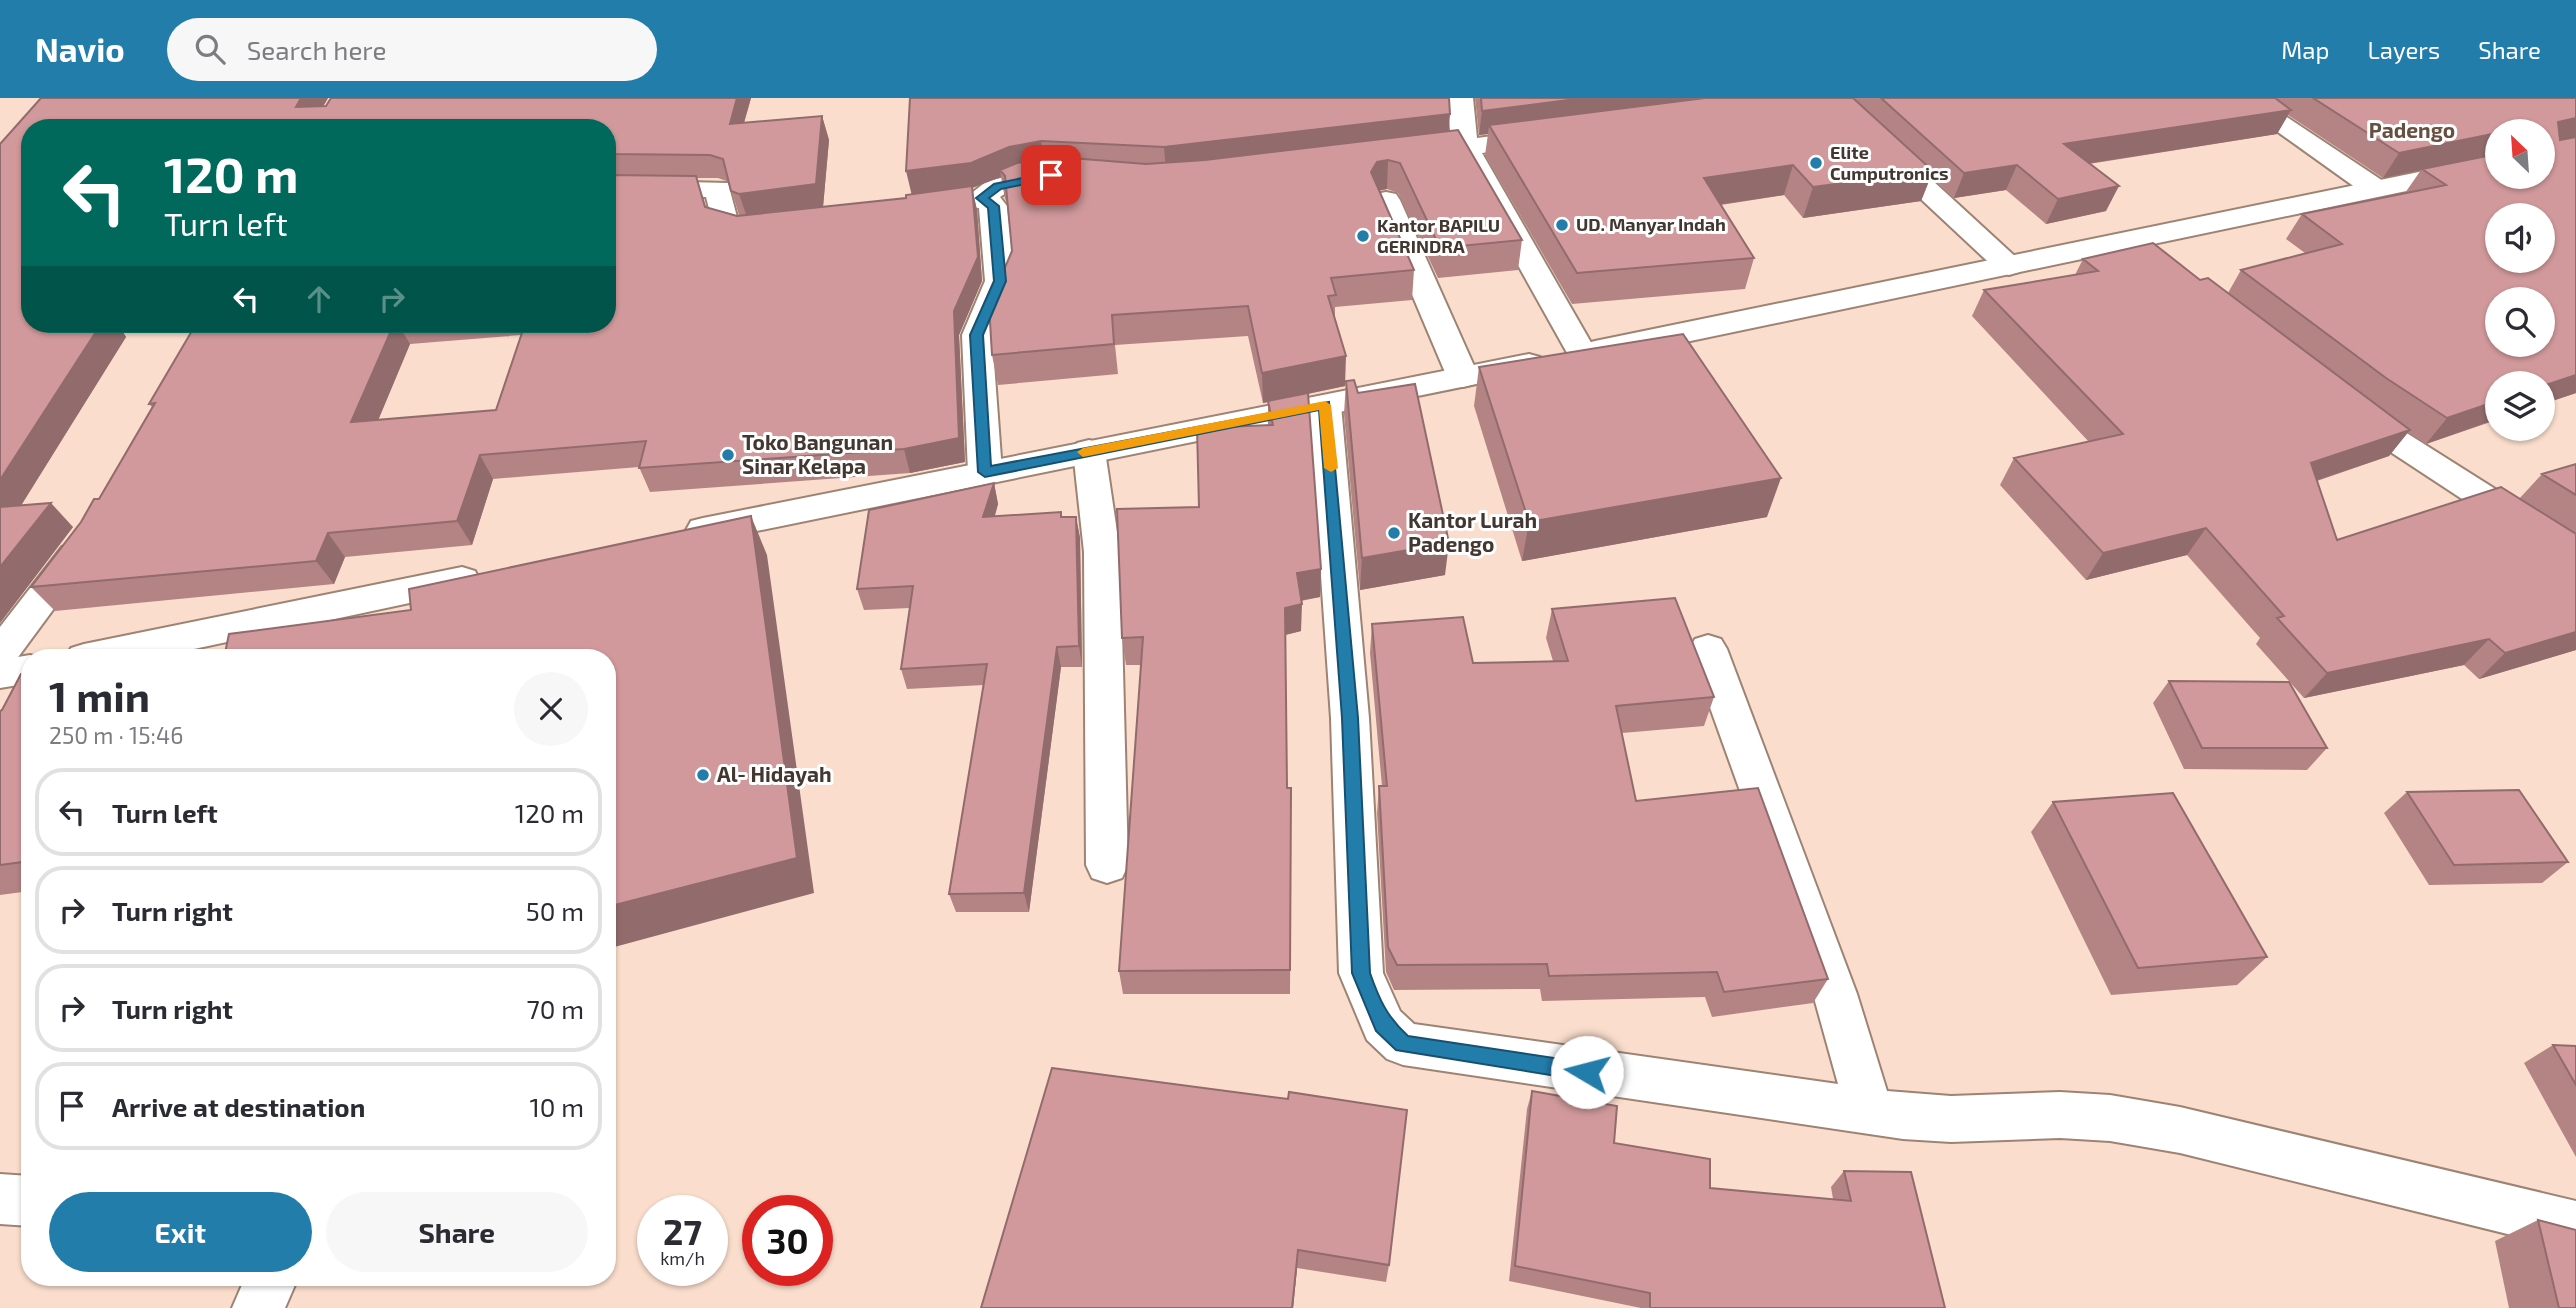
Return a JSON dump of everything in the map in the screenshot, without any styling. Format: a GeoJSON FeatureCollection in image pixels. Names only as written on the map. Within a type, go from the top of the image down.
{"type":"FeatureCollection","features":[{"type":"Feature","properties":{"kind":"street"},"geometry":{"type":"LineString","coordinates":[[1460,98],[1465,148],[1582,353]]}},
{"type":"Feature","properties":{"kind":"street"},"geometry":{"type":"LineString","coordinates":[[2256,105],[2376,189]]}},
{"type":"Feature","properties":{"kind":"street"},"geometry":{"type":"LineString","coordinates":[[1389,156],[1558,135]]}},
{"type":"Feature","properties":{"kind":"street"},"geometry":{"type":"LineString","coordinates":[[1869,136],[2008,266]]}},
{"type":"Feature","properties":{"kind":"street"},"geometry":{"type":"LineString","coordinates":[[671,537],[2134,241],[2485,166]]}},
{"type":"Feature","properties":{"kind":"street"},"geometry":{"type":"LineString","coordinates":[[937,203],[982,198],[998,187],[1051,175],[1080,175]]}},
{"type":"Feature","properties":{"kind":"street"},"geometry":{"type":"LineString","coordinates":[[616,188],[718,189],[724,222],[729,227],[745,229],[797,224]]}},
{"type":"Feature","properties":{"kind":"street"},"geometry":{"type":"LineString","coordinates":[[982,198],[993,206],[1000,281],[977,335],[985,472]]}},
{"type":"Feature","properties":{"kind":"street"},"geometry":{"type":"LineString","coordinates":[[1386,200],[1463,377]]}},
{"type":"Feature","properties":{"kind":"street"},"geometry":{"type":"LineString","coordinates":[[2134,241],[2166,267]]}},
{"type":"Feature","properties":{"kind":"street"},"geometry":{"type":"LineString","coordinates":[[2335,399],[2427,463],[2576,557]]}},
{"type":"Feature","properties":{"kind":"street"},"geometry":{"type":"LineString","coordinates":[[1325,405],[1350,718],[1361,973],[1383,1025],[1403,1044],[1869,1111],[1951,1119],[2060,1115],[2110,1118],[2180,1130],[2576,1226]]}},
{"type":"Feature","properties":{"kind":"street"},"geometry":{"type":"LineString","coordinates":[[1089,451],[1102,552],[1107,865]]}},
{"type":"Feature","properties":{"kind":"street"},"geometry":{"type":"LineString","coordinates":[[0,654],[89,535]]}},
{"type":"Feature","properties":{"kind":"street"},"geometry":{"type":"LineString","coordinates":[[127,649],[493,573]]}},
{"type":"Feature","properties":{"kind":"street"},"geometry":{"type":"LineString","coordinates":[[1708,649],[1835,994],[1869,1111]]}},
{"type":"Feature","properties":{"kind":"street"},"geometry":{"type":"LineString","coordinates":[[0,674],[21,670]]}},
{"type":"Feature","properties":{"kind":"street"},"geometry":{"type":"LineString","coordinates":[[0,1199],[21,1200]]}},
{"type":"Feature","properties":{"kind":"street"},"geometry":{"type":"LineString","coordinates":[[258,1308],[268,1286]]}},
{"type":"Feature","properties":{"kind":"building"},"geometry":{"type":"Polygon","coordinates":[[[41,98],[301,98],[296,107],[326,106],[331,98],[737,98],[730,124],[822,116],[816,184],[739,194],[731,191],[723,159],[710,155],[616,154],[616,119],[22,119],[41,98]]]}},
{"type":"Feature","properties":{"kind":"building"},"geometry":{"type":"Polygon","coordinates":[[[910,98],[1449,98],[1450,114],[1164,147],[1041,141],[1009,147],[971,163],[906,171],[910,98]]]}},
{"type":"Feature","properties":{"kind":"building"},"geometry":{"type":"Polygon","coordinates":[[[1481,98],[1584,98],[1482,111],[1481,98]]]}},
{"type":"Feature","properties":{"kind":"building"},"geometry":{"type":"Polygon","coordinates":[[[1705,98],[1853,98],[1933,171],[1813,187],[1793,165],[1704,178],[1754,258],[1577,273],[1489,125],[1705,98]]]}},
{"type":"Feature","properties":{"kind":"building"},"geometry":{"type":"Polygon","coordinates":[[[1881,98],[2275,98],[2291,110],[2064,144],[2119,186],[2058,199],[2017,165],[1964,173],[1881,98]]]}},
{"type":"Feature","properties":{"kind":"building"},"geometry":{"type":"Polygon","coordinates":[[[2313,98],[2576,98],[2576,118],[2558,122],[2560,140],[2576,137],[2576,375],[2555,382],[2555,371],[2485,371],[2485,405],[2447,418],[2386,378],[2241,270],[2342,244],[2302,214],[2446,185],[2422,169],[2485,156],[2485,189],[2555,189],[2555,119],[2485,119],[2485,135],[2399,153],[2313,98]]]}},
{"type":"Feature","properties":{"kind":"building"},"geometry":{"type":"Polygon","coordinates":[[[21,120],[21,333],[95,333],[0,480],[0,144],[21,120]]]}},
{"type":"Feature","properties":{"kind":"building"},"geometry":{"type":"Polygon","coordinates":[[[1458,130],[1522,240],[1440,248],[1400,163],[1388,160],[1377,162],[1371,172],[1414,270],[1331,278],[1336,295],[1328,296],[1346,356],[1262,373],[1248,306],[1112,315],[1114,344],[992,355],[989,305],[1012,251],[1005,176],[1000,170],[1017,163],[1058,157],[1146,164],[1205,160],[1458,130]]]}},
{"type":"Feature","properties":{"kind":"building"},"geometry":{"type":"Polygon","coordinates":[[[616,175],[696,176],[705,207],[737,216],[906,198],[906,195],[972,186],[978,257],[954,311],[959,438],[904,449],[639,468],[646,441],[480,455],[457,521],[328,533],[316,561],[31,587],[81,522],[94,499],[99,499],[155,403],[149,404],[191,333],[390,333],[351,422],[496,410],[522,333],[616,333],[616,175]]]}},
{"type":"Feature","properties":{"kind":"building"},"geometry":{"type":"Polygon","coordinates":[[[2153,243],[2200,280],[2208,278],[2410,430],[2311,463],[2337,540],[2501,487],[2576,534],[2576,632],[2505,653],[2489,639],[2327,673],[2277,618],[2284,616],[2206,528],[2103,553],[2014,458],[2123,434],[1984,290],[2098,271],[2083,259],[2153,243]]]}},
{"type":"Feature","properties":{"kind":"building"},"geometry":{"type":"Polygon","coordinates":[[[1683,334],[1781,478],[1529,522],[1479,367],[1683,334]]]}},
{"type":"Feature","properties":{"kind":"building"},"geometry":{"type":"Polygon","coordinates":[[[1354,380],[1358,393],[1415,384],[1449,543],[1362,558],[1346,381],[1354,380]]]}},
{"type":"Feature","properties":{"kind":"building"},"geometry":{"type":"Polygon","coordinates":[[[1308,393],[1321,569],[1297,573],[1302,604],[1285,608],[1287,788],[1291,788],[1290,970],[1119,971],[1143,637],[1122,638],[1117,509],[1199,507],[1197,428],[1273,425],[1268,401],[1308,393]]]}},
{"type":"Feature","properties":{"kind":"building"},"geometry":{"type":"Polygon","coordinates":[[[2576,464],[2576,495],[2542,474],[2576,464]]]}},
{"type":"Feature","properties":{"kind":"building"},"geometry":{"type":"Polygon","coordinates":[[[994,483],[983,517],[1061,512],[1061,517],[1076,517],[1079,646],[1057,647],[1024,893],[949,894],[987,664],[901,669],[913,586],[857,589],[869,510],[994,483]]]}},
{"type":"Feature","properties":{"kind":"building"},"geometry":{"type":"Polygon","coordinates":[[[51,503],[0,567],[0,507],[51,503]]]}},
{"type":"Feature","properties":{"kind":"building","name":"Al- Hidayah"},"geometry":{"type":"Polygon","coordinates":[[[751,516],[797,858],[616,905],[616,649],[226,649],[229,634],[411,610],[409,589],[751,516]]]}},
{"type":"Feature","properties":{"kind":"building"},"geometry":{"type":"Polygon","coordinates":[[[1675,598],[1714,697],[1616,706],[1636,801],[1758,788],[1828,979],[1724,992],[1717,972],[1549,976],[1547,964],[1397,965],[1388,947],[1379,786],[1387,786],[1372,624],[1463,617],[1473,663],[1568,661],[1552,609],[1675,598]]]}},
{"type":"Feature","properties":{"kind":"building"},"geometry":{"type":"Polygon","coordinates":[[[21,674],[21,862],[0,865],[0,711],[21,674]]]}},
{"type":"Feature","properties":{"kind":"building"},"geometry":{"type":"Polygon","coordinates":[[[2169,681],[2289,682],[2327,748],[2202,748],[2169,681]]]}},
{"type":"Feature","properties":{"kind":"building"},"geometry":{"type":"Polygon","coordinates":[[[2519,790],[2568,862],[2454,865],[2407,792],[2519,790]]]}},
{"type":"Feature","properties":{"kind":"building"},"geometry":{"type":"Polygon","coordinates":[[[2173,793],[2267,957],[2138,968],[2053,802],[2173,793]]]}},
{"type":"Feature","properties":{"kind":"building"},"geometry":{"type":"Polygon","coordinates":[[[2553,1045],[2576,1046],[2576,1085],[2553,1045]]]}},
{"type":"Feature","properties":{"kind":"building"},"geometry":{"type":"Polygon","coordinates":[[[1052,1068],[1288,1099],[1289,1092],[1407,1110],[1389,1265],[1298,1250],[1292,1308],[981,1308],[1052,1068]]]}},
{"type":"Feature","properties":{"kind":"building"},"geometry":{"type":"Polygon","coordinates":[[[1532,1091],[1617,1106],[1614,1143],[1710,1159],[1710,1188],[1851,1201],[1844,1171],[1911,1172],[1945,1308],[1650,1308],[1650,1293],[1515,1266],[1532,1091]]]}},
{"type":"Feature","properties":{"kind":"building"},"geometry":{"type":"Polygon","coordinates":[[[2538,1220],[2576,1230],[2576,1308],[2559,1308],[2538,1220]]]}},
{"type":"Feature","properties":{"kind":"slow traffic"},"geometry":{"type":"LineString","coordinates":[[1083,452],[1325,405],[1331,468]]}},
{"type":"Feature","properties":{"kind":"place","name":"Elite Cumputronics"},"geometry":{"type":"Point","coordinates":[1816,163]}},
{"type":"Feature","properties":{"kind":"place","name":"UD. Manyar Indah"},"geometry":{"type":"Point","coordinates":[1562,225]}},
{"type":"Feature","properties":{"kind":"place","name":"Kantor BAPILU GERINDRA"},"geometry":{"type":"Point","coordinates":[1363,236]}},
{"type":"Feature","properties":{"kind":"place","name":"Toko Bangunan Sinar Kelapa"},"geometry":{"type":"Point","coordinates":[728,455]}},
{"type":"Feature","properties":{"kind":"place","name":"Kantor Lurah Padengo"},"geometry":{"type":"Point","coordinates":[1394,533]}},
{"type":"Feature","properties":{"kind":"place","name":"Al- Hidayah"},"geometry":{"type":"Point","coordinates":[703,775]}},
{"type":"Feature","properties":{"kind":"district","name":"Padengo"},"geometry":{"type":"Point","coordinates":[2412,131]}},
{"type":"Feature","properties":{"kind":"route"},"geometry":{"type":"LineString","coordinates":[[1051,175],[998,187],[982,198],[993,206],[1000,281],[977,335],[985,472],[1325,405],[1334,490],[1350,718],[1361,973],[1373,1008],[1383,1025],[1403,1044],[1587,1072]]}}]}
